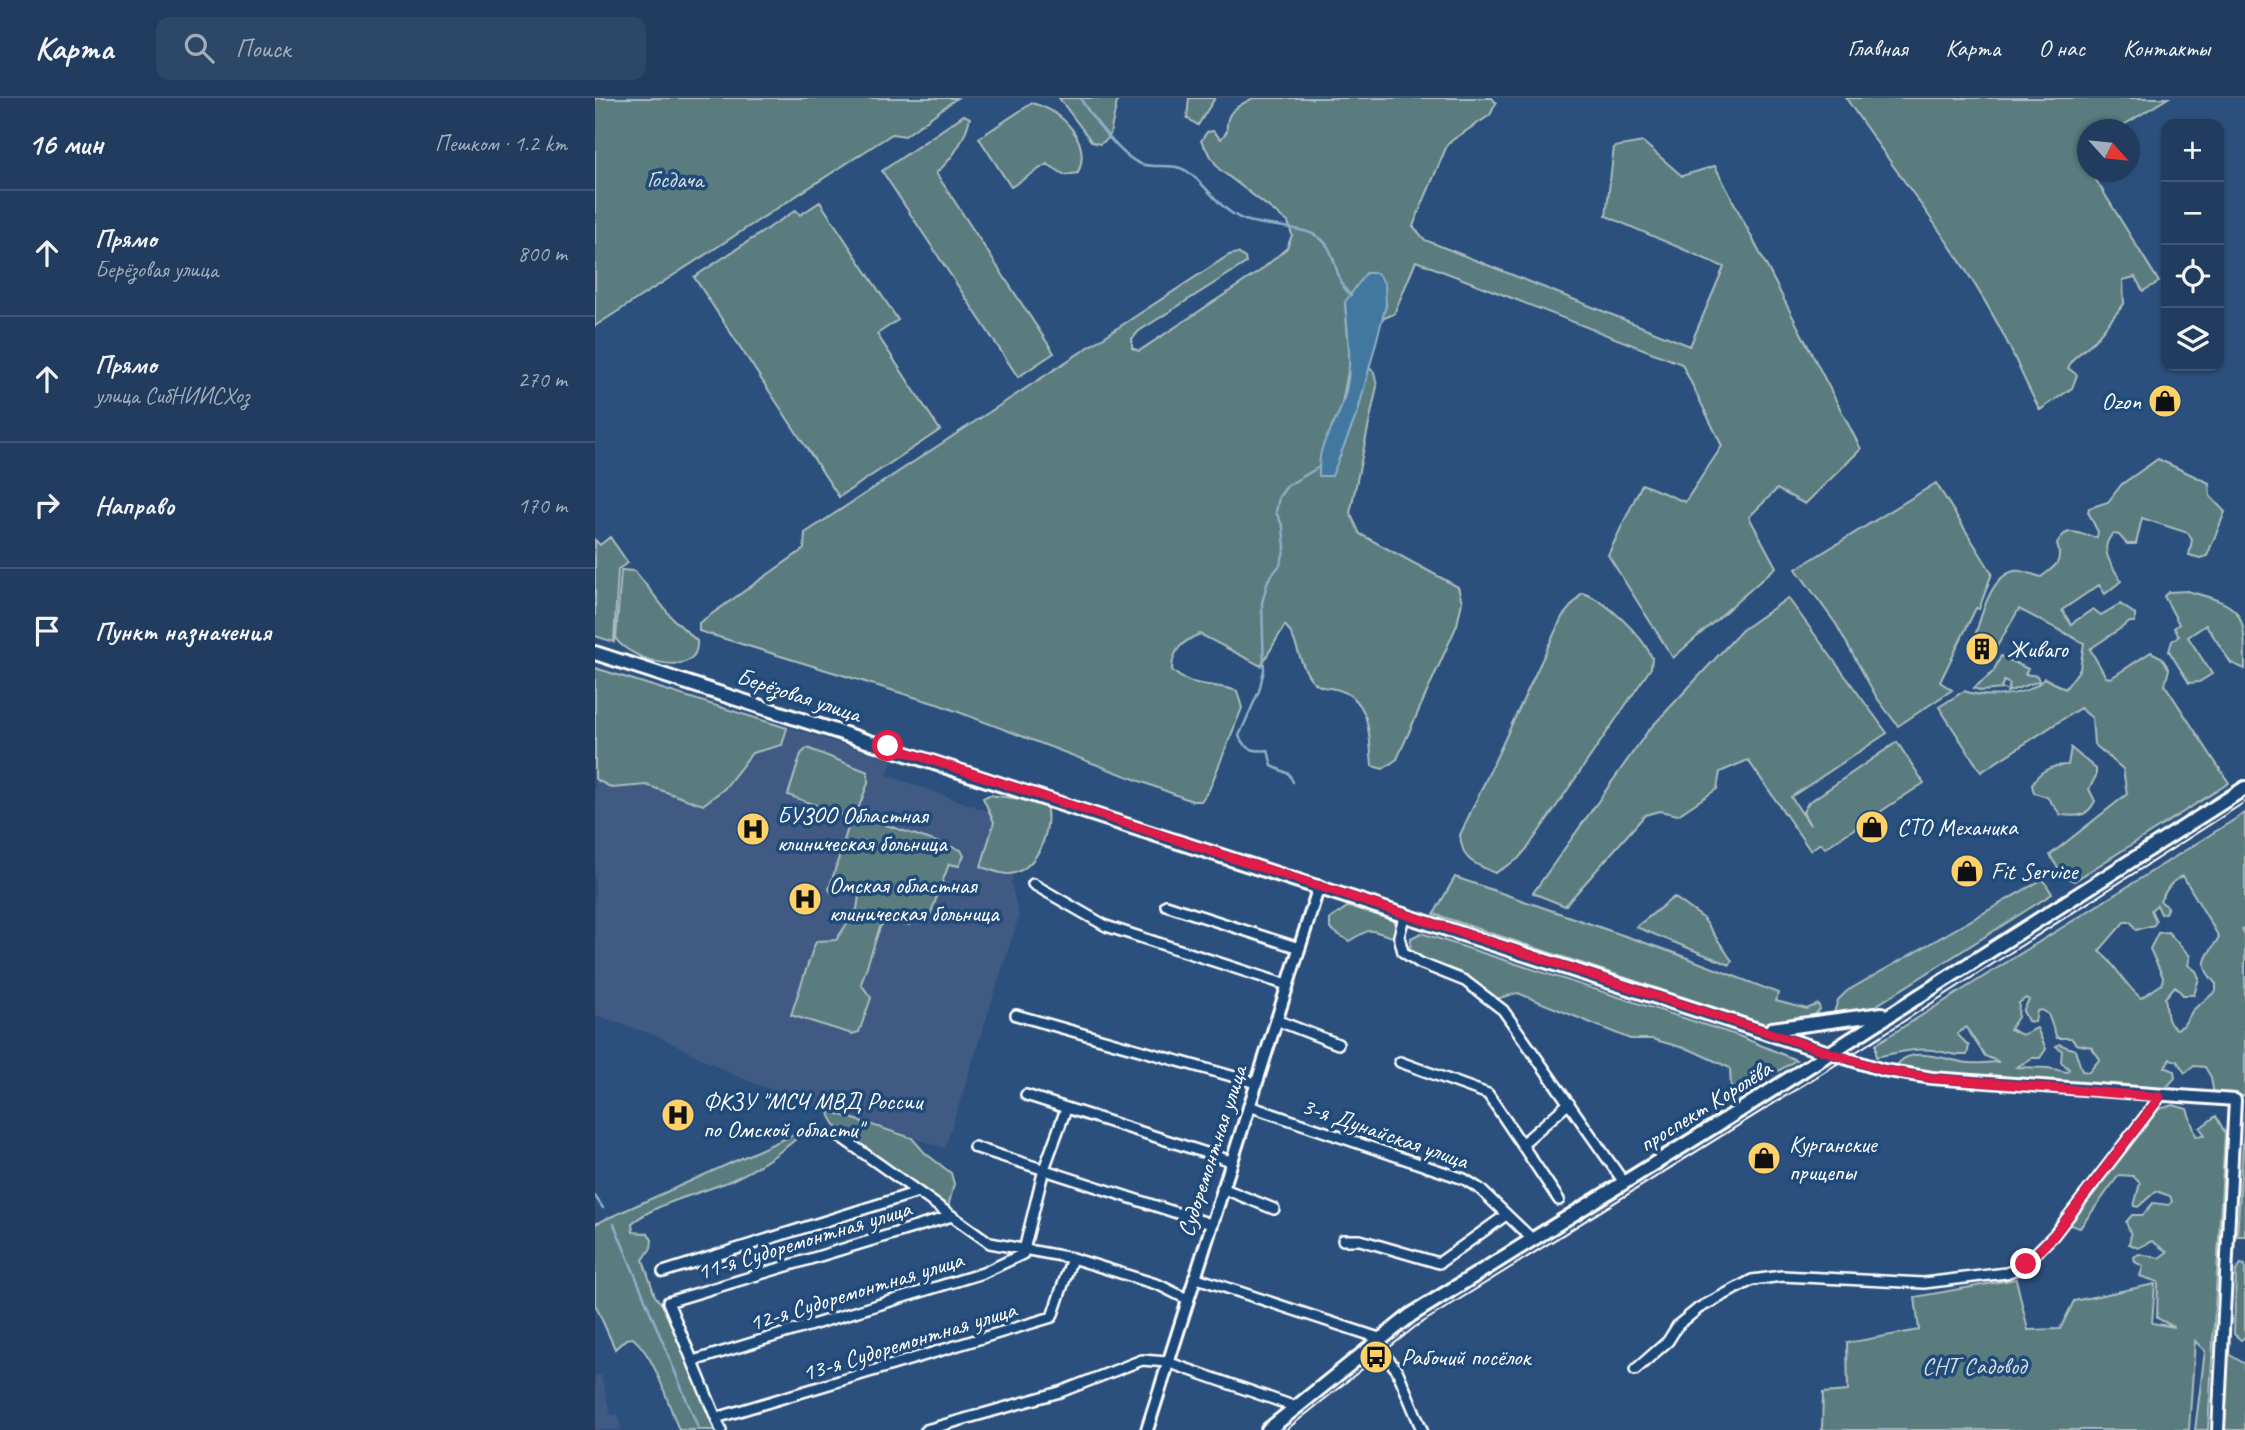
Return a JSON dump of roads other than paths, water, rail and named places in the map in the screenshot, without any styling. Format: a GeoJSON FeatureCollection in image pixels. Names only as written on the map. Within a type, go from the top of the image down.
{"type":"FeatureCollection","features":[{"type":"Feature","properties":{"kind":"main road","name":"Берёзовая улица"},"geometry":{"type":"LineString","coordinates":[[595,653],[1763,1029],[1829,1053]]}},
{"type":"Feature","properties":{"kind":"main road","name":"проспект Королёва"},"geometry":{"type":"LineString","coordinates":[[1268,1430],[1377,1340],[1531,1238],[1829,1053],[2245,788]]}},
{"type":"Feature","properties":{"kind":"main road"},"geometry":{"type":"LineString","coordinates":[[1763,1029],[1787,1029],[1893,1012]]}},
{"type":"Feature","properties":{"kind":"street"},"geometry":{"type":"LineString","coordinates":[[1033,884],[1106,926],[1287,985]]}},
{"type":"Feature","properties":{"kind":"street","name":"Судоремонтная улица"},"geometry":{"type":"LineString","coordinates":[[1147,1430],[1319,886]]}},
{"type":"Feature","properties":{"kind":"street"},"geometry":{"type":"LineString","coordinates":[[1166,905],[1299,948]]}},
{"type":"Feature","properties":{"kind":"street"},"geometry":{"type":"LineString","coordinates":[[1405,914],[1399,936],[1403,952],[1420,963],[1453,974],[1495,1002],[1623,1181]]}},
{"type":"Feature","properties":{"kind":"street"},"geometry":{"type":"LineString","coordinates":[[1016,1015],[1256,1083]]}},
{"type":"Feature","properties":{"kind":"street"},"geometry":{"type":"LineString","coordinates":[[1276,1020],[1338,1044]]}},
{"type":"Feature","properties":{"kind":"street"},"geometry":{"type":"LineString","coordinates":[[1829,1053],[1907,1075],[2160,1097],[2240,1100],[2218,1430]]}},
{"type":"Feature","properties":{"kind":"street"},"geometry":{"type":"LineString","coordinates":[[1400,1062],[1489,1094],[1559,1200]]}},
{"type":"Feature","properties":{"kind":"street"},"geometry":{"type":"LineString","coordinates":[[1025,1096],[1231,1161]]}},
{"type":"Feature","properties":{"kind":"street"},"geometry":{"type":"LineString","coordinates":[[1635,1370],[1668,1341],[1678,1325],[1699,1308],[1752,1280],[1782,1276],[1924,1283],[2006,1273],[2022,1267],[2054,1235],[2160,1097]]}},
{"type":"Feature","properties":{"kind":"street"},"geometry":{"type":"LineString","coordinates":[[1522,1144],[1569,1103]]}},
{"type":"Feature","properties":{"kind":"street","name":"3-я Дунайская улица"},"geometry":{"type":"LineString","coordinates":[[1248,1106],[1464,1179],[1479,1189],[1531,1238]]}},
{"type":"Feature","properties":{"kind":"street"},"geometry":{"type":"LineString","coordinates":[[1024,1250],[1027,1228],[1044,1169],[1066,1109]]}},
{"type":"Feature","properties":{"kind":"street"},"geometry":{"type":"LineString","coordinates":[[838,1135],[990,1243],[1072,1258],[1159,1285],[1187,1299]]}},
{"type":"Feature","properties":{"kind":"street"},"geometry":{"type":"LineString","coordinates":[[974,1147],[1211,1224]]}},
{"type":"Feature","properties":{"kind":"street"},"geometry":{"type":"LineString","coordinates":[[1222,1188],[1274,1209]]}},
{"type":"Feature","properties":{"kind":"street"},"geometry":{"type":"LineString","coordinates":[[663,1272],[918,1192]]}},
{"type":"Feature","properties":{"kind":"street"},"geometry":{"type":"LineString","coordinates":[[1343,1240],[1360,1240],[1439,1263],[1506,1215]]}},
{"type":"Feature","properties":{"kind":"street","name":"11-я Судоремонтная улица"},"geometry":{"type":"LineString","coordinates":[[693,1361],[668,1302],[952,1216]]}},
{"type":"Feature","properties":{"kind":"street","name":"12-я Судоремонтная улица"},"geometry":{"type":"LineString","coordinates":[[693,1361],[983,1273],[1019,1258],[1024,1250]]}},
{"type":"Feature","properties":{"kind":"street","name":"13-я Судоремонтная улица"},"geometry":{"type":"LineString","coordinates":[[716,1418],[1008,1333],[1052,1317],[1072,1258]]}},
{"type":"Feature","properties":{"kind":"street"},"geometry":{"type":"LineString","coordinates":[[1194,1277],[1377,1340],[1397,1370],[1422,1430]]}},
{"type":"Feature","properties":{"kind":"street"},"geometry":{"type":"LineString","coordinates":[[926,1430],[1060,1392],[1142,1360],[1167,1362],[1296,1407]]}},
{"type":"Feature","properties":{"kind":"street"},"geometry":{"type":"LineString","coordinates":[[693,1361],[721,1430]]}},
{"type":"Feature","properties":{"kind":"waterway"},"geometry":{"type":"LineString","coordinates":[[1080,98],[1107,135],[1133,160],[1141,164],[1183,169],[1228,211],[1245,220],[1305,231],[1322,239],[1332,254],[1340,280],[1351,295]]}},
{"type":"Feature","properties":{"kind":"waterway"},"geometry":{"type":"LineString","coordinates":[[1293,782],[1289,774],[1272,766],[1268,750],[1251,749],[1239,736],[1259,691],[1264,670],[1262,603],[1268,580],[1280,565],[1285,548],[1283,527],[1276,512],[1279,497],[1287,486],[1319,467]]}},
{"type":"Feature","properties":{"kind":"waterway"},"geometry":{"type":"LineString","coordinates":[[595,1196],[603,1208]]}},
{"type":"Feature","properties":{"kind":"waterway"},"geometry":{"type":"LineString","coordinates":[[614,1224],[699,1430]]}},
{"type":"Feature","properties":{"kind":"tram line"},"geometry":{"type":"LineString","coordinates":[[1286,1430],[1415,1327],[1845,1059],[2245,802]]}},
{"type":"Feature","properties":{"kind":"place","name":"Ozon"},"geometry":{"type":"Point","coordinates":[2165,401]}},
{"type":"Feature","properties":{"kind":"place","name":"Живаго"},"geometry":{"type":"Point","coordinates":[1982,649]}},
{"type":"Feature","properties":{"kind":"place","name":"СТО Механика"},"geometry":{"type":"Point","coordinates":[1872,827]}},
{"type":"Feature","properties":{"kind":"place","name":"БУЗОО Областная клиническая больница"},"geometry":{"type":"Point","coordinates":[753,829]}},
{"type":"Feature","properties":{"kind":"place","name":"Fit Service"},"geometry":{"type":"Point","coordinates":[1967,871]}},
{"type":"Feature","properties":{"kind":"place","name":"Омская областная клиническая больница"},"geometry":{"type":"Point","coordinates":[805,899]}},
{"type":"Feature","properties":{"kind":"place","name":"ФКЗУ \"МСЧ МВД России по Омской области\""},"geometry":{"type":"Point","coordinates":[678,1115]}},
{"type":"Feature","properties":{"kind":"place","name":"Курганские прицепы"},"geometry":{"type":"Point","coordinates":[1764,1158]}},
{"type":"Feature","properties":{"kind":"place","name":"Рабочий посёлок"},"geometry":{"type":"Point","coordinates":[1376,1357]}},
{"type":"Feature","properties":{"kind":"park label","name":"Госдача"},"geometry":{"type":"Point","coordinates":[675,179]}},
{"type":"Feature","properties":{"kind":"park label","name":"СНТ Садовод"},"geometry":{"type":"Point","coordinates":[1974,1366]}}]}
